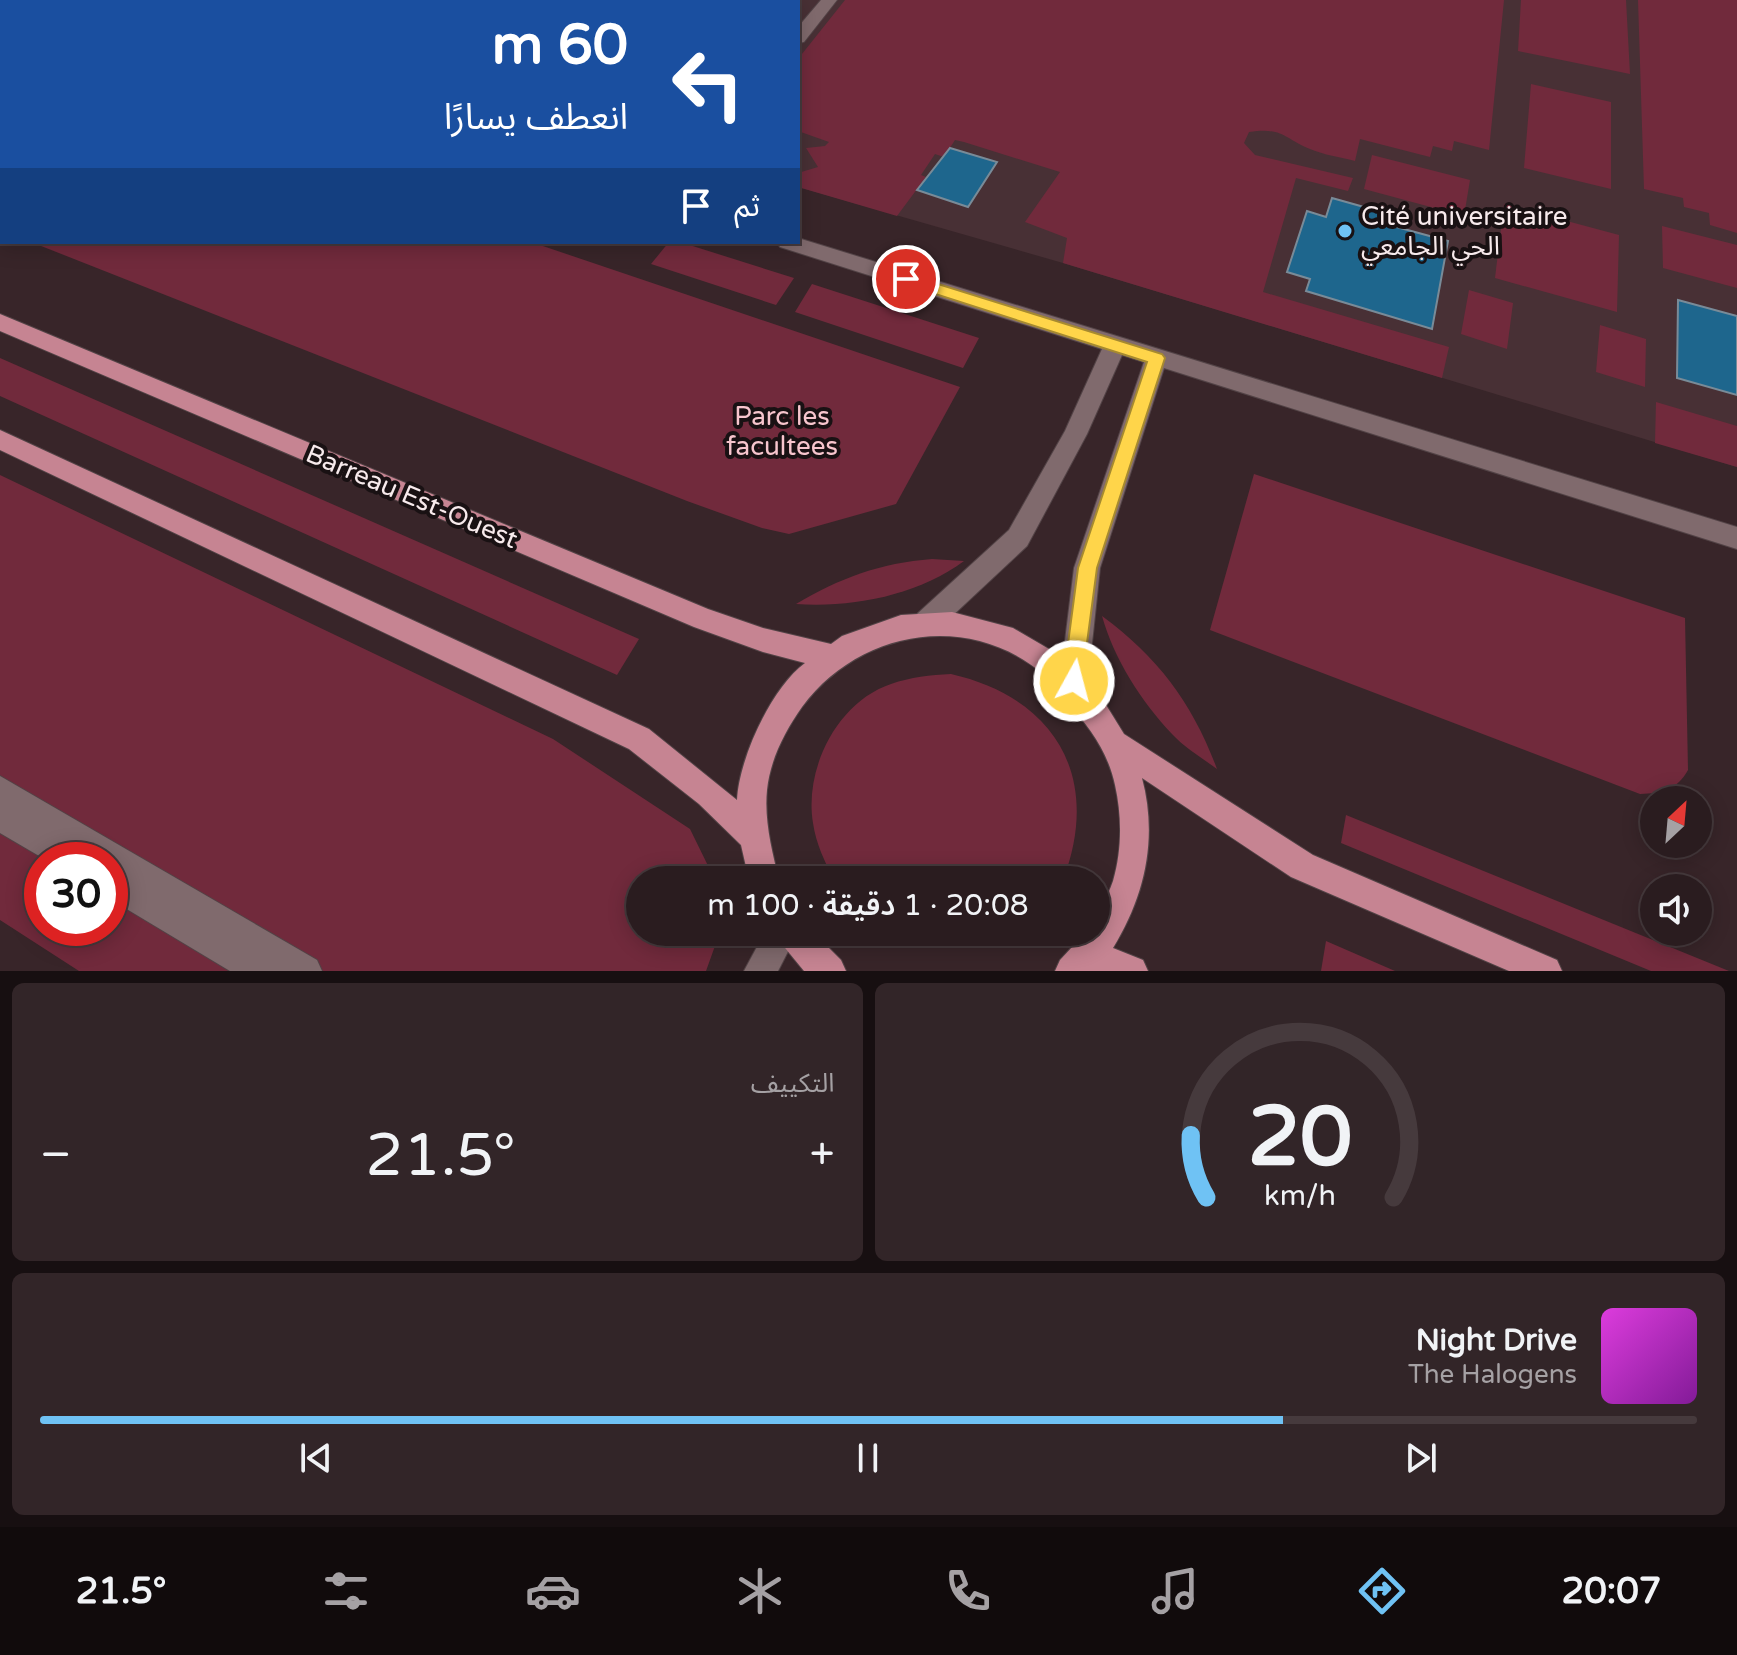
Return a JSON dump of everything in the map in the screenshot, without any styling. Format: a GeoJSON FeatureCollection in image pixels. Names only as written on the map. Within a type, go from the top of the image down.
{"type":"FeatureCollection","features":[{"type":"Feature","properties":{"kind":"main road","name":"Barreau Est-Ouest"},"geometry":{"type":"LineString","coordinates":[[0,322],[703,619],[763,640],[829,656]]}},
{"type":"Feature","properties":{"kind":"main road"},"geometry":{"type":"LineString","coordinates":[[0,439],[639,739],[709,794],[753,836]]}},
{"type":"Feature","properties":{"kind":"main road"},"geometry":{"type":"LineString","coordinates":[[760,866],[753,836],[754,781],[768,732],[794,690],[829,656],[859,639],[926,623],[966,626],[1005,637],[1041,655],[1074,681],[1118,745],[1133,801],[1136,829],[1131,874],[1115,917],[1080,963],[1132,971]]}},
{"type":"Feature","properties":{"kind":"main road"},"geometry":{"type":"LineString","coordinates":[[1118,745],[1302,866],[1546,971]]}},
{"type":"Feature","properties":{"kind":"main road"},"geometry":{"type":"LineString","coordinates":[[804,946],[830,971]]}},
{"type":"Feature","properties":{"kind":"street"},"geometry":{"type":"LineString","coordinates":[[800,36],[829,0]]}},
{"type":"Feature","properties":{"kind":"street"},"geometry":{"type":"LineString","coordinates":[[793,244],[1737,538]]}},
{"type":"Feature","properties":{"kind":"street"},"geometry":{"type":"LineString","coordinates":[[926,623],[1018,538],[1075,434],[1115,345]]}},
{"type":"Feature","properties":{"kind":"street"},"geometry":{"type":"LineString","coordinates":[[1074,681],[1087,568],[1156,358]]}},
{"type":"Feature","properties":{"kind":"street"},"geometry":{"type":"LineString","coordinates":[[0,791],[306,971]]}},
{"type":"Feature","properties":{"kind":"street"},"geometry":{"type":"LineString","coordinates":[[0,816],[44,842]]}},
{"type":"Feature","properties":{"kind":"street"},"geometry":{"type":"LineString","coordinates":[[128,893],[260,971]]}},
{"type":"Feature","properties":{"kind":"street"},"geometry":{"type":"LineString","coordinates":[[760,971],[774,946]]}},
{"type":"Feature","properties":{"kind":"shaded area","name":"Cité universitaire الحي الجامعي"},"geometry":{"type":"Polygon","coordinates":[[[800,0],[1737,0],[1737,467],[1063,263],[800,188],[800,0]]]}},
{"type":"Feature","properties":{"kind":"green space"},"geometry":{"type":"Polygon","coordinates":[[[845,0],[1504,0],[1489,150],[1454,141],[1452,151],[1433,146],[1430,157],[1360,139],[1355,161],[1315,151],[1282,134],[1269,131],[1249,132],[1244,143],[1255,155],[1353,178],[1348,191],[1296,178],[1263,292],[1449,347],[1442,378],[1063,263],[1067,238],[1025,222],[1060,172],[964,142],[955,140],[944,157],[935,154],[921,175],[926,177],[897,216],[800,188],[800,172],[818,167],[806,148],[825,146],[829,142],[800,132],[800,56],[845,0]]]}},
{"type":"Feature","properties":{"kind":"green space"},"geometry":{"type":"Polygon","coordinates":[[[1521,0],[1626,0],[1630,74],[1518,51],[1521,0]]]}},
{"type":"Feature","properties":{"kind":"green space"},"geometry":{"type":"Polygon","coordinates":[[[1638,0],[1737,0],[1737,233],[1710,225],[1709,213],[1684,207],[1683,198],[1644,189],[1638,0]]]}},
{"type":"Feature","properties":{"kind":"green space"},"geometry":{"type":"Polygon","coordinates":[[[1531,84],[1611,102],[1611,189],[1524,168],[1531,84]]]}},
{"type":"Feature","properties":{"kind":"green space"},"geometry":{"type":"Polygon","coordinates":[[[1372,155],[1470,180],[1464,216],[1364,189],[1372,155]]]}},
{"type":"Feature","properties":{"kind":"green space"},"geometry":{"type":"Polygon","coordinates":[[[1504,204],[1619,235],[1617,312],[1495,278],[1504,204]]]}},
{"type":"Feature","properties":{"kind":"green space"},"geometry":{"type":"Polygon","coordinates":[[[1662,226],[1737,245],[1737,288],[1663,268],[1662,226]]]}},
{"type":"Feature","properties":{"kind":"green space","name":"Parc les facultees"},"geometry":{"type":"Polygon","coordinates":[[[36,244],[537,244],[960,387],[896,504],[789,534],[762,528],[36,244]]]}},
{"type":"Feature","properties":{"kind":"green space"},"geometry":{"type":"Polygon","coordinates":[[[667,244],[686,244],[794,278],[776,305],[651,264],[667,244]]]}},
{"type":"Feature","properties":{"kind":"green space"},"geometry":{"type":"Polygon","coordinates":[[[812,284],[979,338],[963,368],[795,312],[812,284]]]}},
{"type":"Feature","properties":{"kind":"green space"},"geometry":{"type":"Polygon","coordinates":[[[1469,290],[1513,303],[1507,349],[1461,334],[1469,290]]]}},
{"type":"Feature","properties":{"kind":"green space"},"geometry":{"type":"Polygon","coordinates":[[[1600,325],[1646,339],[1645,387],[1596,372],[1600,325]]]}},
{"type":"Feature","properties":{"kind":"green space"},"geometry":{"type":"Polygon","coordinates":[[[0,358],[639,639],[617,675],[0,396],[0,358]]]}},
{"type":"Feature","properties":{"kind":"green space"},"geometry":{"type":"Polygon","coordinates":[[[1656,402],[1737,426],[1737,467],[1655,443],[1656,402]]]}},
{"type":"Feature","properties":{"kind":"green space"},"geometry":{"type":"Polygon","coordinates":[[[1254,474],[1685,618],[1688,770],[1673,786],[1640,786],[1640,794],[1210,630],[1254,474]]]}},
{"type":"Feature","properties":{"kind":"green space"},"geometry":{"type":"Polygon","coordinates":[[[0,475],[553,739],[690,829],[708,866],[626,866],[626,946],[715,946],[706,971],[79,971],[40,946],[128,946],[128,842],[24,842],[24,935],[0,920],[0,475]]]}},
{"type":"Feature","properties":{"kind":"green space"},"geometry":{"type":"Polygon","coordinates":[[[932,559],[964,561],[926,583],[884,597],[840,604],[796,604],[861,573],[932,559]]]}},
{"type":"Feature","properties":{"kind":"green space"},"geometry":{"type":"Polygon","coordinates":[[[1102,616],[1140,648],[1172,684],[1197,723],[1217,769],[1177,739],[1150,708],[1121,664],[1102,616]]]}},
{"type":"Feature","properties":{"kind":"green space"},"geometry":{"type":"Polygon","coordinates":[[[951,674],[988,686],[1018,702],[1043,723],[1061,748],[1072,776],[1077,808],[1074,843],[1067,866],[827,866],[816,838],[812,802],[819,760],[828,740],[840,722],[872,693],[891,684],[951,674]]]}},
{"type":"Feature","properties":{"kind":"green space"},"geometry":{"type":"Polygon","coordinates":[[[1346,815],[1640,935],[1640,946],[1668,946],[1729,971],[1651,971],[1341,843],[1346,815]]]}},
{"type":"Feature","properties":{"kind":"green space"},"geometry":{"type":"Polygon","coordinates":[[[1326,941],[1395,971],[1321,971],[1326,941]]]}},
{"type":"Feature","properties":{"kind":"building"},"geometry":{"type":"Polygon","coordinates":[[[950,148],[997,162],[968,207],[917,190],[950,148]]]}},
{"type":"Feature","properties":{"kind":"building"},"geometry":{"type":"Polygon","coordinates":[[[1332,198],[1396,216],[1393,226],[1448,241],[1432,329],[1306,291],[1310,279],[1287,272],[1307,211],[1326,217],[1332,198]]]}},
{"type":"Feature","properties":{"kind":"building"},"geometry":{"type":"Polygon","coordinates":[[[1678,300],[1737,316],[1737,395],[1677,378],[1678,300]]]}},
{"type":"Feature","properties":{"kind":"place","name":"Cité universitaire الحي الجامعي"},"geometry":{"type":"Point","coordinates":[1345,231]}},
{"type":"Feature","properties":{"kind":"route"},"geometry":{"type":"LineString","coordinates":[[906,279],[1156,358],[1087,568],[1074,681]]}}]}
